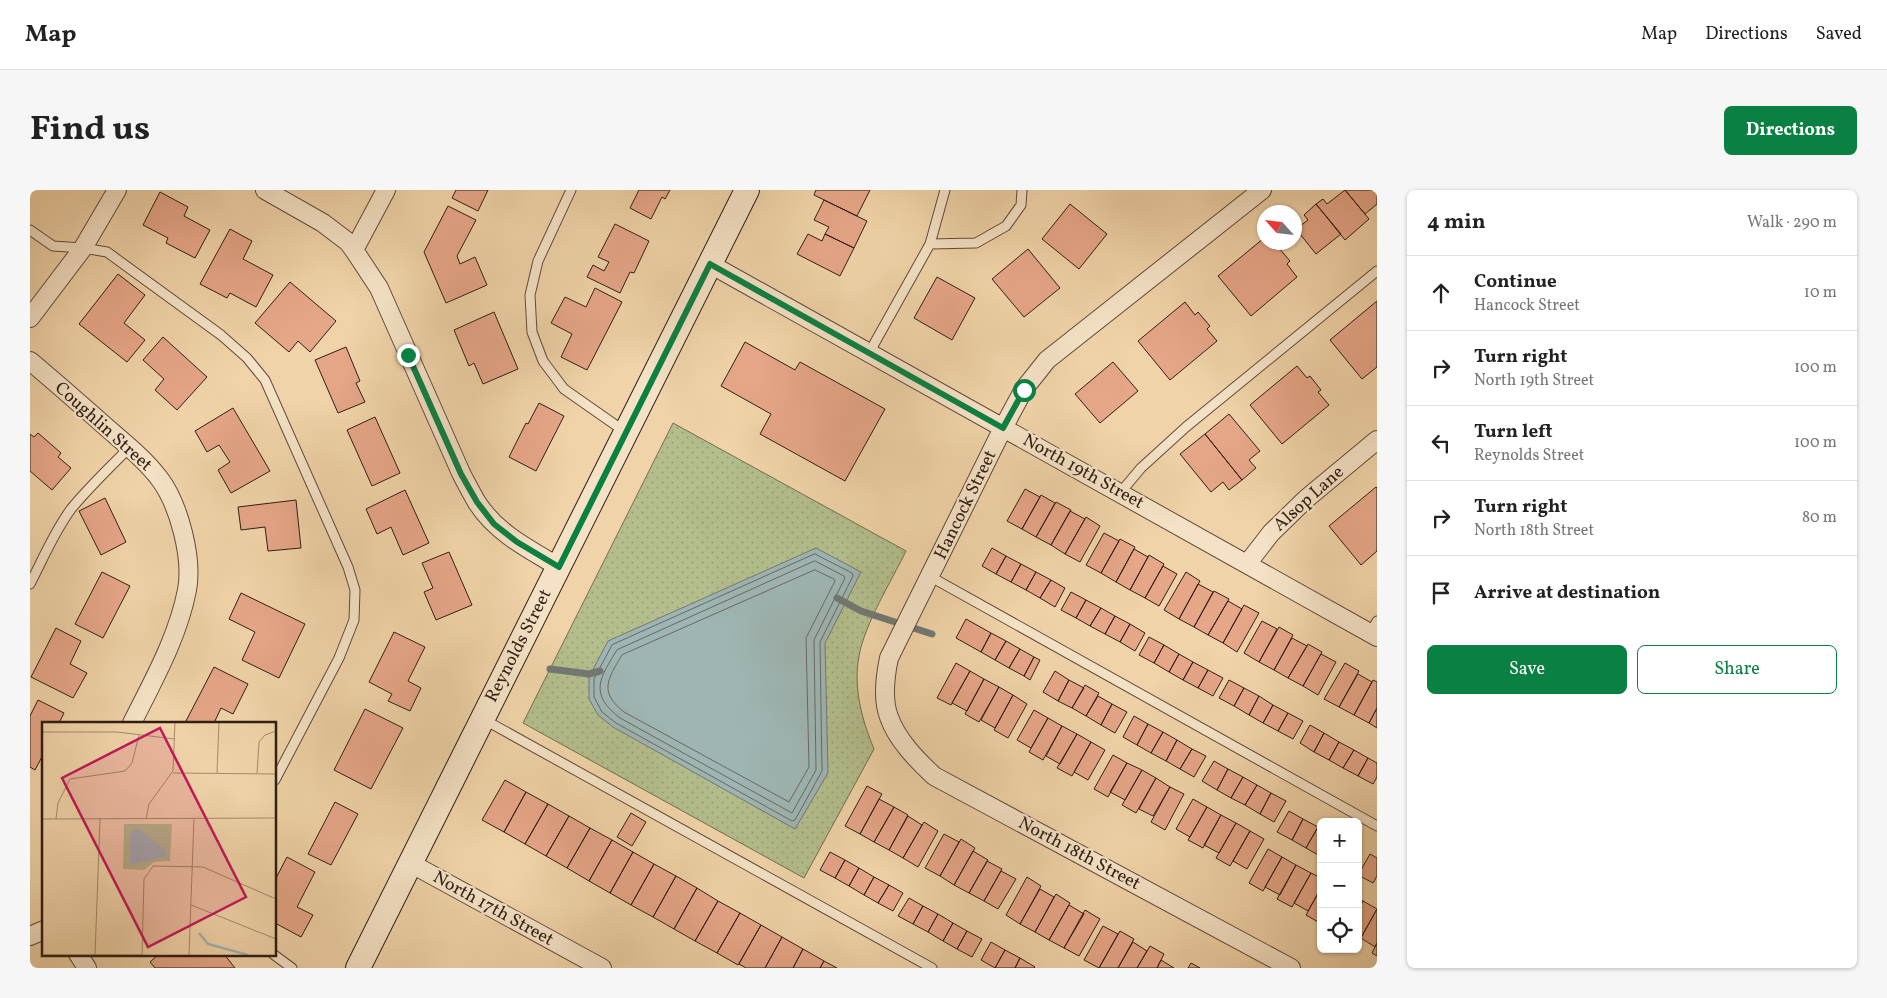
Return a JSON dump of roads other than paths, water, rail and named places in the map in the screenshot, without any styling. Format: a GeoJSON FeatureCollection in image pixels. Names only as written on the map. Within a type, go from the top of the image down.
{"type":"FeatureCollection","features":[{"type":"Feature","properties":{"kind":"main road","name":"Reynolds Street"},"geometry":{"type":"LineString","coordinates":[[358,968],[747,190]]}},
{"type":"Feature","properties":{"kind":"street"},"geometry":{"type":"LineString","coordinates":[[30,318],[83,248],[117,190]]}},
{"type":"Feature","properties":{"kind":"street"},"geometry":{"type":"LineString","coordinates":[[265,190],[323,223],[348,242],[379,288],[461,474],[477,502],[494,524],[517,542],[559,567]]}},
{"type":"Feature","properties":{"kind":"street"},"geometry":{"type":"LineString","coordinates":[[354,250],[386,190]]}},
{"type":"Feature","properties":{"kind":"street","name":"Hancock Street"},"geometry":{"type":"LineString","coordinates":[[888,717],[885,693],[889,658],[931,577],[1003,428],[1024,390],[1047,360],[1262,190]]}},
{"type":"Feature","properties":{"kind":"street","name":"North 19th Street"},"geometry":{"type":"LineString","coordinates":[[710,264],[1247,564],[1375,630]]}},
{"type":"Feature","properties":{"kind":"street","name":"Coughlin Street"},"geometry":{"type":"LineString","coordinates":[[30,361],[130,447],[160,479],[177,511],[187,548],[187,589],[176,630],[132,722]]}},
{"type":"Feature","properties":{"kind":"street","name":"Alsop Lane"},"geometry":{"type":"LineString","coordinates":[[1247,564],[1271,533],[1306,499],[1377,440]]}},
{"type":"Feature","properties":{"kind":"street","name":"North 18th Street"},"geometry":{"type":"LineString","coordinates":[[888,717],[916,759],[934,776],[1291,968]]}},
{"type":"Feature","properties":{"kind":"street","name":"North 17th Street"},"geometry":{"type":"LineString","coordinates":[[410,864],[602,968]]}},
{"type":"Feature","properties":{"kind":"street"},"geometry":{"type":"LineString","coordinates":[[30,936],[42,931]]}},
{"type":"Feature","properties":{"kind":"street"},"geometry":{"type":"LineString","coordinates":[[79,956],[87,968]]}},
{"type":"Feature","properties":{"kind":"lane"},"geometry":{"type":"LineString","coordinates":[[571,190],[538,261],[530,295],[532,332],[543,361],[564,389],[626,432]]}},
{"type":"Feature","properties":{"kind":"lane"},"geometry":{"type":"LineString","coordinates":[[869,353],[930,244],[945,190]]}},
{"type":"Feature","properties":{"kind":"lane"},"geometry":{"type":"LineString","coordinates":[[930,244],[976,243],[1006,226],[1020,205],[1022,190]]}},
{"type":"Feature","properties":{"kind":"lane"},"geometry":{"type":"LineString","coordinates":[[30,230],[53,246],[107,252],[221,335],[246,358],[265,380],[348,567],[355,590],[354,620],[339,658],[276,778]]}},
{"type":"Feature","properties":{"kind":"lane"},"geometry":{"type":"LineString","coordinates":[[1120,493],[1141,468],[1186,427],[1377,272]]}},
{"type":"Feature","properties":{"kind":"lane"},"geometry":{"type":"LineString","coordinates":[[30,584],[71,510],[93,484],[130,447]]}},
{"type":"Feature","properties":{"kind":"lane"},"geometry":{"type":"LineString","coordinates":[[931,577],[1377,826]]}},
{"type":"Feature","properties":{"kind":"lane"},"geometry":{"type":"LineString","coordinates":[[482,719],[932,968]]}},
{"type":"Feature","properties":{"kind":"lane"},"geometry":{"type":"LineString","coordinates":[[276,956],[292,968]]}},
{"type":"Feature","properties":{"kind":"water"},"geometry":{"type":"Polygon","coordinates":[[[816,548],[861,572],[825,643],[828,773],[795,829],[613,727],[598,715],[589,699],[589,677],[608,641],[816,548]]]}},
{"type":"Feature","properties":{"kind":"waterway"},"geometry":{"type":"LineString","coordinates":[[837,598],[861,611],[932,634]]}},
{"type":"Feature","properties":{"kind":"waterway"},"geometry":{"type":"LineString","coordinates":[[550,669],[589,674],[600,671]]}}]}
